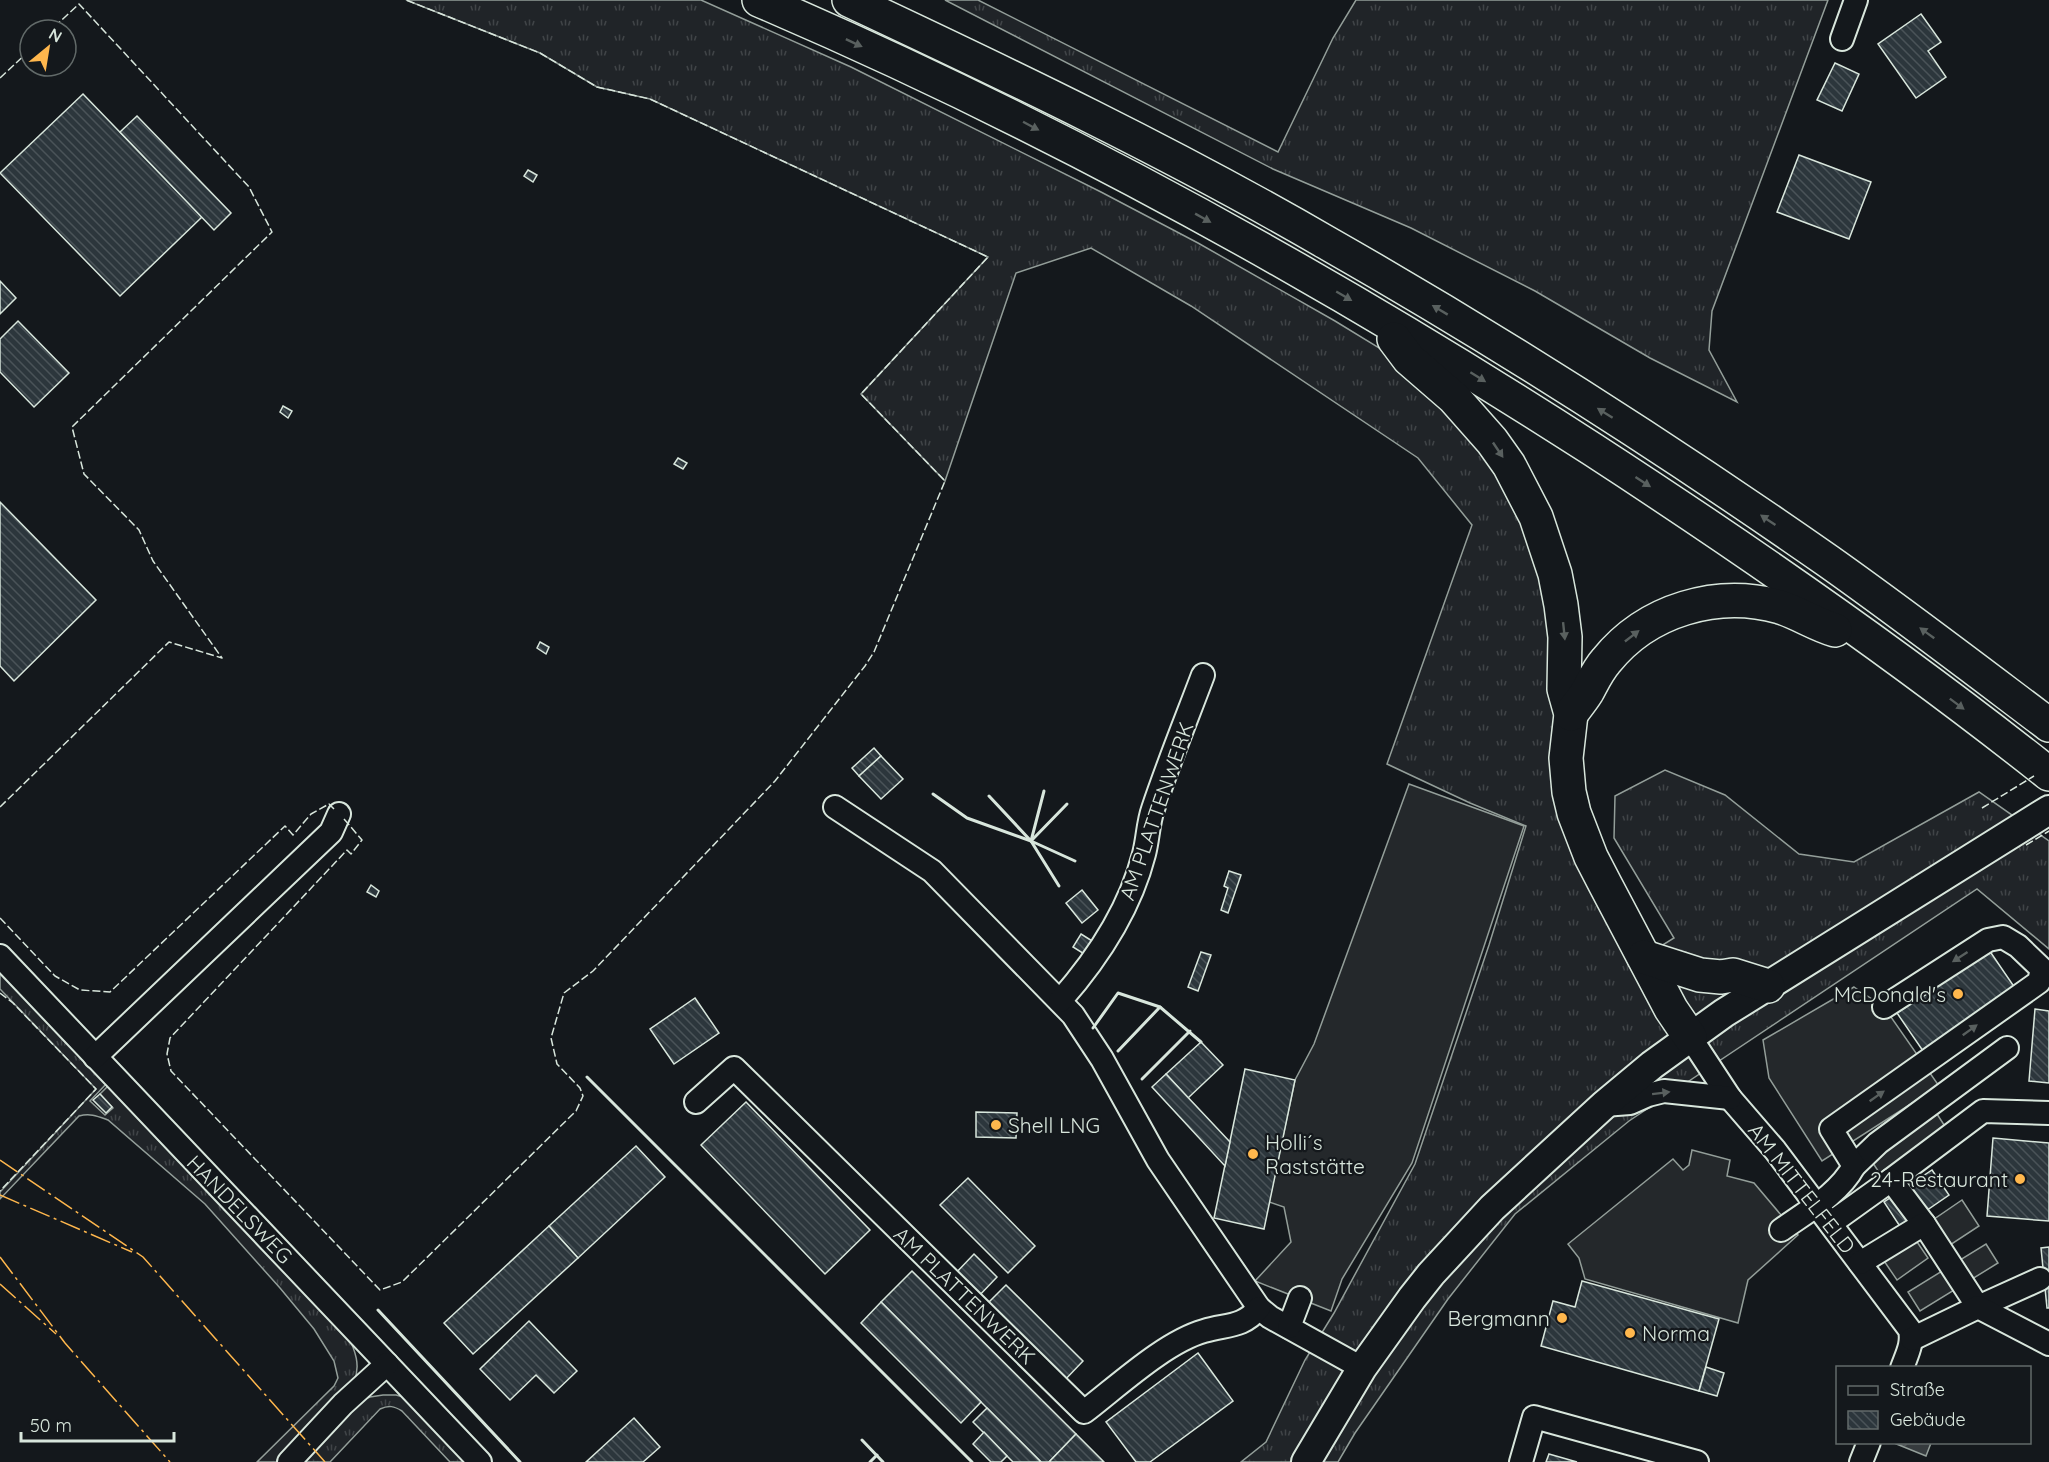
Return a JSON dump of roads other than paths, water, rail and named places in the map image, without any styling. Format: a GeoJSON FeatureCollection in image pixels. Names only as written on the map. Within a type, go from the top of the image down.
{"type":"FeatureCollection","features":[{"type":"Feature","properties":{"kind":"highway"},"geometry":{"type":"LineString","coordinates":[[759,0],[1002,112],[1162,195],[1374,314],[1527,407],[1695,516],[1873,640],[2049,774]]}},
{"type":"Feature","properties":{"kind":"highway"},"geometry":{"type":"LineString","coordinates":[[849,0],[1005,73],[1179,161],[1327,242],[1503,348],[1681,461],[1830,562],[2049,725]]}},
{"type":"Feature","properties":{"kind":"highway"},"geometry":{"type":"LineString","coordinates":[[1374,314],[1409,359],[1474,418],[1509,465],[1523,490],[1546,544],[1555,574],[1565,637],[1564,689],[1570,714],[1566,758],[1569,792],[1574,813],[1591,857],[1671,1009],[1690,1037]]}},
{"type":"Feature","properties":{"kind":"highway"},"geometry":{"type":"LineString","coordinates":[[1570,714],[1606,661],[1621,645],[1656,619],[1696,604],[1718,601],[1760,603],[1791,611],[1822,626],[1873,640]]}},
{"type":"Feature","properties":{"kind":"highway"},"geometry":{"type":"LineString","coordinates":[[1644,957],[1701,975],[1721,977],[1733,975],[1768,986]]}},
{"type":"Feature","properties":{"kind":"main road"},"geometry":{"type":"LineString","coordinates":[[1306,1462],[1362,1368],[1412,1298],[1464,1238],[1515,1185],[1604,1105],[1690,1037],[2049,810]]}},
{"type":"Feature","properties":{"kind":"street"},"geometry":{"type":"LineString","coordinates":[[1842,39],[1856,0]]}},
{"type":"Feature","properties":{"kind":"street","name":"AM PLATTENWERK"},"geometry":{"type":"LineString","coordinates":[[1060,1001],[1086,972],[1108,939],[1130,893],[1144,855],[1151,812],[1203,675]]}},
{"type":"Feature","properties":{"kind":"street"},"geometry":{"type":"LineString","coordinates":[[835,807],[932,871],[1060,1001],[1086,1033],[1158,1160],[1259,1308],[1270,1317],[1362,1368]]}},
{"type":"Feature","properties":{"kind":"street"},"geometry":{"type":"LineString","coordinates":[[95,1057],[332,832],[339,814]]}},
{"type":"Feature","properties":{"kind":"street"},"geometry":{"type":"LineString","coordinates":[[1854,1166],[1831,1129],[2039,982],[2042,969],[2018,946],[2003,937],[1988,940],[1884,1007]]}},
{"type":"Feature","properties":{"kind":"street","name":"HANDELSWEG"},"geometry":{"type":"LineString","coordinates":[[0,956],[480,1462]]}},
{"type":"Feature","properties":{"kind":"street","name":"AM MITTELFELD"},"geometry":{"type":"LineString","coordinates":[[1690,1037],[1731,1098],[1775,1150],[1902,1318],[1910,1330],[1912,1339]]}},
{"type":"Feature","properties":{"kind":"street"},"geometry":{"type":"LineString","coordinates":[[1781,1230],[1817,1205],[1848,1178],[1854,1166],[1878,1143],[2007,1048]]}},
{"type":"Feature","properties":{"kind":"street","name":"AM PLATTENWERK"},"geometry":{"type":"LineString","coordinates":[[696,1102],[734,1068],[1084,1412],[1174,1343],[1204,1331],[1234,1325],[1250,1318],[1259,1308]]}},
{"type":"Feature","properties":{"kind":"street"},"geometry":{"type":"LineString","coordinates":[[1604,1105],[1630,1103],[1664,1091],[1731,1098]]}},
{"type":"Feature","properties":{"kind":"street"},"geometry":{"type":"LineString","coordinates":[[1831,1223],[1983,1111],[2049,1113]]}},
{"type":"Feature","properties":{"kind":"street"},"geometry":{"type":"LineString","coordinates":[[1892,1180],[1924,1224],[1978,1307],[2049,1344]]}},
{"type":"Feature","properties":{"kind":"street"},"geometry":{"type":"LineString","coordinates":[[1860,1263],[1924,1224]]}},
{"type":"Feature","properties":{"kind":"street"},"geometry":{"type":"LineString","coordinates":[[1903,1366],[1912,1339],[2040,1279]]}},
{"type":"Feature","properties":{"kind":"street"},"geometry":{"type":"LineString","coordinates":[[1288,1327],[1300,1298]]}},
{"type":"Feature","properties":{"kind":"street"},"geometry":{"type":"LineString","coordinates":[[289,1462],[343,1404],[387,1364]]}},
{"type":"Feature","properties":{"kind":"street"},"geometry":{"type":"LineString","coordinates":[[1521,1462],[1534,1417],[1697,1462]]}},
{"type":"Feature","properties":{"kind":"street"},"geometry":{"type":"LineString","coordinates":[[1861,1462],[1869,1444]]}},
{"type":"Feature","properties":{"kind":"water"},"geometry":{"type":"Polygon","coordinates":[[[1896,1444],[1931,1444],[1926,1456],[1896,1444]]]}},
{"type":"Feature","properties":{"kind":"place","name":"McDonald's"},"geometry":{"type":"Point","coordinates":[1958,994]}},
{"type":"Feature","properties":{"kind":"place","name":"Shell LNG"},"geometry":{"type":"Point","coordinates":[996,1125]}},
{"type":"Feature","properties":{"kind":"place","name":"Holli´s Raststätte"},"geometry":{"type":"Point","coordinates":[1253,1154]}},
{"type":"Feature","properties":{"kind":"place","name":"24-Restaurant"},"geometry":{"type":"Point","coordinates":[2020,1179]}},
{"type":"Feature","properties":{"kind":"place","name":"Bergmann"},"geometry":{"type":"Point","coordinates":[1562,1318]}},
{"type":"Feature","properties":{"kind":"place","name":"Norma"},"geometry":{"type":"Point","coordinates":[1630,1333]}}]}
